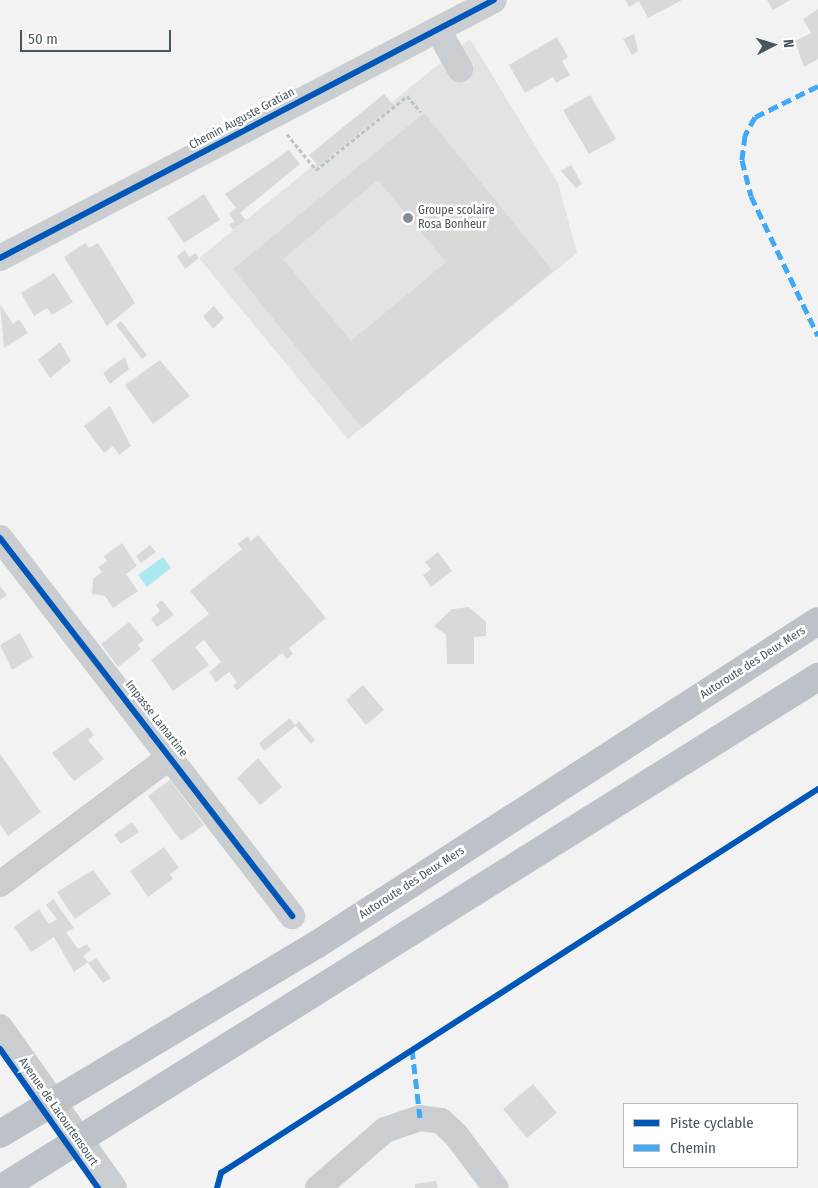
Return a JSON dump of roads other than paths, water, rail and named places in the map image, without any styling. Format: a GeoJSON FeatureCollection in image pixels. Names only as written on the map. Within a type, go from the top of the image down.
{"type":"FeatureCollection","features":[{"type":"Feature","properties":{"kind":"highway","name":"Autoroute des Deux Mers"},"geometry":{"type":"LineString","coordinates":[[0,1134],[316,945],[818,621]]}},
{"type":"Feature","properties":{"kind":"highway"},"geometry":{"type":"LineString","coordinates":[[2,1188],[818,677]]}},
{"type":"Feature","properties":{"kind":"street","name":"Chemin Auguste Gratian"},"geometry":{"type":"LineString","coordinates":[[0,258],[494,0]]}},
{"type":"Feature","properties":{"kind":"street"},"geometry":{"type":"LineString","coordinates":[[438,30],[460,69]]}},
{"type":"Feature","properties":{"kind":"street","name":"Impasse Lamartine"},"geometry":{"type":"LineString","coordinates":[[0,538],[171,756],[292,916]]}},
{"type":"Feature","properties":{"kind":"street","name":"Impasse Lamartine"},"geometry":{"type":"LineString","coordinates":[[0,884],[171,756]]}},
{"type":"Feature","properties":{"kind":"street","name":"Avenue de Lacourtensourt"},"geometry":{"type":"LineString","coordinates":[[0,1027],[114,1188]]}},
{"type":"Feature","properties":{"kind":"street"},"geometry":{"type":"LineString","coordinates":[[318,1188],[385,1130],[402,1121],[441,1121],[456,1135],[496,1188]]}},
{"type":"Feature","properties":{"kind":"water"},"geometry":{"type":"Polygon","coordinates":[[[163,557],[171,568],[147,587],[138,575],[163,557]]]}},
{"type":"Feature","properties":{"kind":"place","name":"Groupe scolaire Rosa Bonheur"},"geometry":{"type":"Point","coordinates":[408,218]}}]}
